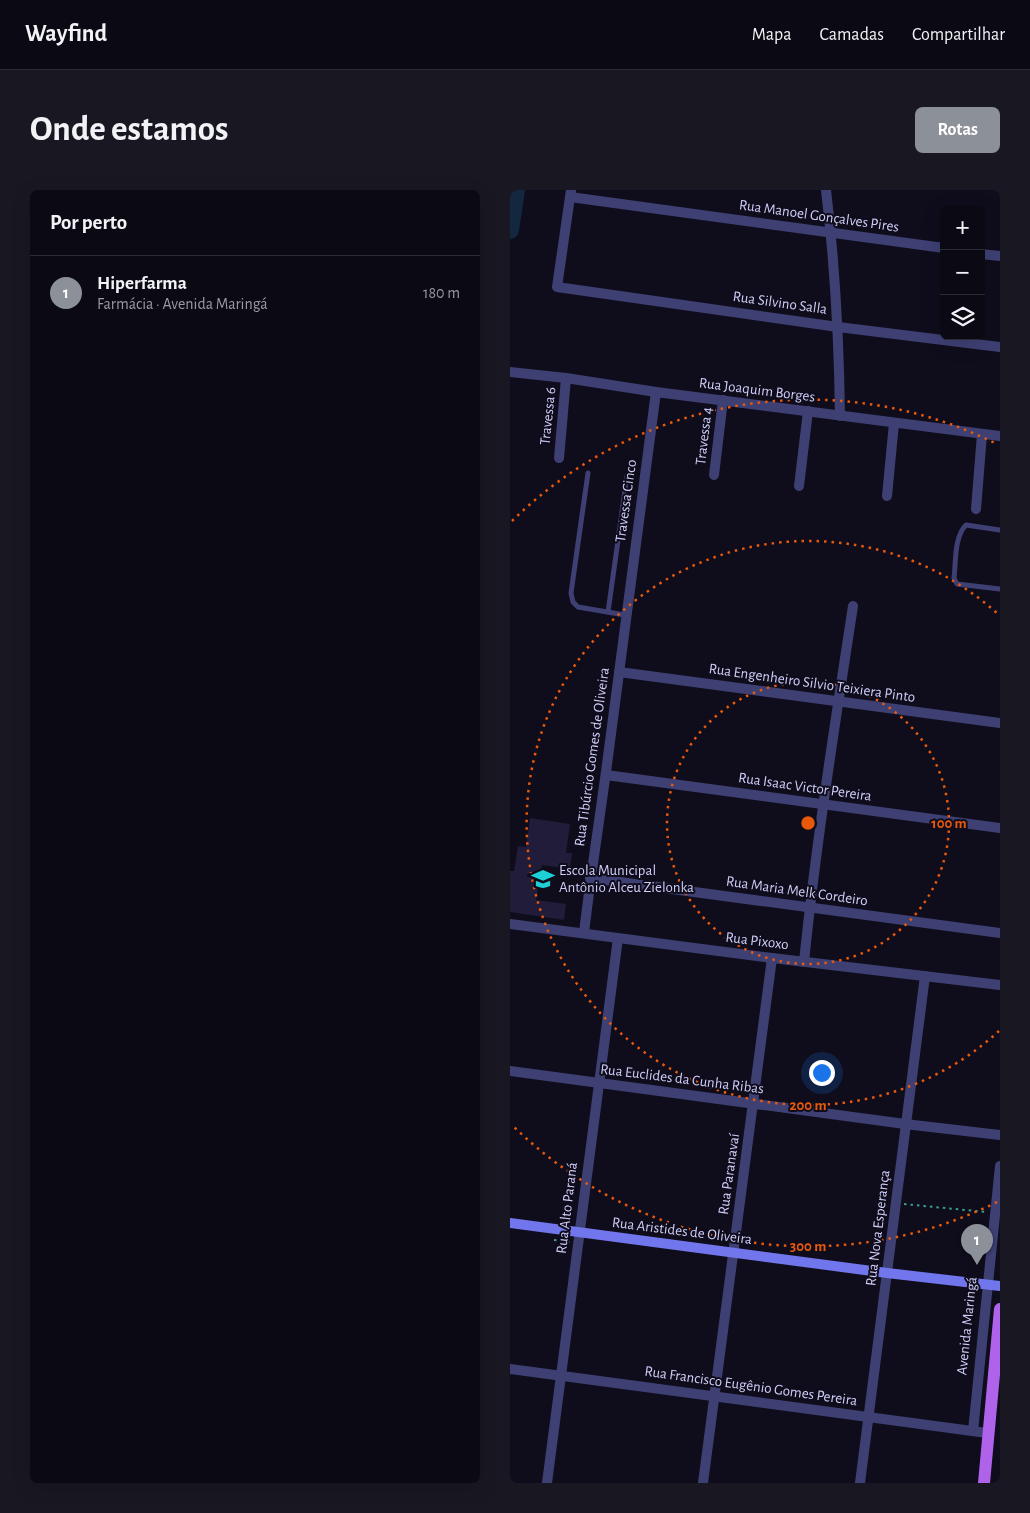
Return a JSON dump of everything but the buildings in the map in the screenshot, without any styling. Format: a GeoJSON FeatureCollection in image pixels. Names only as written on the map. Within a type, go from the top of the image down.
{"type":"FeatureCollection","features":[{"type":"Feature","properties":{"kind":"main road","name":"Rua Aristides de Oliveira"},"geometry":{"type":"LineString","coordinates":[[510,1223],[887,1273],[1000,1286]]}},
{"type":"Feature","properties":{"kind":"main road","name":"Avenida Maringá"},"geometry":{"type":"LineString","coordinates":[[984,1483],[987,1433],[1000,1309]]}},
{"type":"Feature","properties":{"kind":"main road"},"geometry":{"type":"LineString","coordinates":[[994,1375],[994,1381],[1000,1390]]}},
{"type":"Feature","properties":{"kind":"street"},"geometry":{"type":"LineString","coordinates":[[826,190],[838,327],[840,416]]}},
{"type":"Feature","properties":{"kind":"street","name":"Rua Manoel Gonçalves Pires"},"geometry":{"type":"LineString","coordinates":[[571,194],[940,247]]}},
{"type":"Feature","properties":{"kind":"street","name":"Rua Silvino Salla"},"geometry":{"type":"LineString","coordinates":[[571,194],[557,287],[838,327],[1000,347]]}},
{"type":"Feature","properties":{"kind":"street"},"geometry":{"type":"LineString","coordinates":[[985,254],[1000,256]]}},
{"type":"Feature","properties":{"kind":"street","name":"Rua Joaquim Borges"},"geometry":{"type":"LineString","coordinates":[[510,372],[1000,436]]}},
{"type":"Feature","properties":{"kind":"street","name":"Travessa 6"},"geometry":{"type":"LineString","coordinates":[[558,458],[566,378]]}},
{"type":"Feature","properties":{"kind":"street","name":"Travessa Cinco"},"geometry":{"type":"LineString","coordinates":[[625,615],[656,392]]}},
{"type":"Feature","properties":{"kind":"street","name":"Travessa 4"},"geometry":{"type":"LineString","coordinates":[[714,475],[723,400]]}},
{"type":"Feature","properties":{"kind":"street"},"geometry":{"type":"LineString","coordinates":[[799,486],[808,411]]}},
{"type":"Feature","properties":{"kind":"street"},"geometry":{"type":"LineString","coordinates":[[887,496],[894,423]]}},
{"type":"Feature","properties":{"kind":"street"},"geometry":{"type":"LineString","coordinates":[[976,508],[982,434]]}},
{"type":"Feature","properties":{"kind":"street"},"geometry":{"type":"LineString","coordinates":[[804,962],[809,908],[853,606]]}},
{"type":"Feature","properties":{"kind":"street","name":"Rua Tibúrcio Gomes de Oliveira"},"geometry":{"type":"LineString","coordinates":[[584,933],[590,878],[606,775],[625,615]]}},
{"type":"Feature","properties":{"kind":"street","name":"Rua Engenheiro Silvio Teixiera Pinto"},"geometry":{"type":"LineString","coordinates":[[619,672],[1000,723]]}},
{"type":"Feature","properties":{"kind":"street","name":"Rua Isaac Victor Pereira"},"geometry":{"type":"LineString","coordinates":[[606,775],[1000,828]]}},
{"type":"Feature","properties":{"kind":"street","name":"Rua Maria Melk Cordeiro"},"geometry":{"type":"LineString","coordinates":[[590,878],[1000,933]]}},
{"type":"Feature","properties":{"kind":"street","name":"Rua Pixoxo"},"geometry":{"type":"LineString","coordinates":[[510,924],[1000,985]]}},
{"type":"Feature","properties":{"kind":"street","name":"Rua Alto Paraná"},"geometry":{"type":"LineString","coordinates":[[547,1483],[618,938]]}},
{"type":"Feature","properties":{"kind":"street","name":"Rua Paranavaí"},"geometry":{"type":"LineString","coordinates":[[703,1483],[772,958]]}},
{"type":"Feature","properties":{"kind":"street","name":"Rua Nova Esperança"},"geometry":{"type":"LineString","coordinates":[[860,1483],[896,1203],[904,1124],[925,976]]}},
{"type":"Feature","properties":{"kind":"street","name":"Rua Euclides da Cunha Ribas"},"geometry":{"type":"LineString","coordinates":[[510,1071],[904,1124],[1000,1135]]}},
{"type":"Feature","properties":{"kind":"street","name":"Avenida Maringá"},"geometry":{"type":"LineString","coordinates":[[973,1431],[1000,1166]]}},
{"type":"Feature","properties":{"kind":"street","name":"Rua Francisco Eugênio Gomes Pereira"},"geometry":{"type":"LineString","coordinates":[[510,1369],[987,1433]]}},
{"type":"Feature","properties":{"kind":"lane"},"geometry":{"type":"LineString","coordinates":[[588,472],[571,593],[573,602],[578,607],[625,615]]}},
{"type":"Feature","properties":{"kind":"lane"},"geometry":{"type":"LineString","coordinates":[[608,612],[627,476]]}},
{"type":"Feature","properties":{"kind":"lane"},"geometry":{"type":"LineString","coordinates":[[1000,530],[966,525],[961,530],[958,538],[954,578],[957,584],[1000,589]]}},
{"type":"Feature","properties":{"kind":"path"},"geometry":{"type":"LineString","coordinates":[[896,1203],[995,1212]]}},
{"type":"Feature","properties":{"kind":"waterway"},"geometry":{"type":"LineString","coordinates":[[510,230],[516,190]]}},
{"type":"Feature","properties":{"kind":"place","name":"Escola Municipal Antônio Alceu Zielonka"},"geometry":{"type":"Point","coordinates":[543,879]}},
{"type":"Feature","properties":{"kind":"place","name":"Hiperfarma"},"geometry":{"type":"Point","coordinates":[977,1265]}}]}
